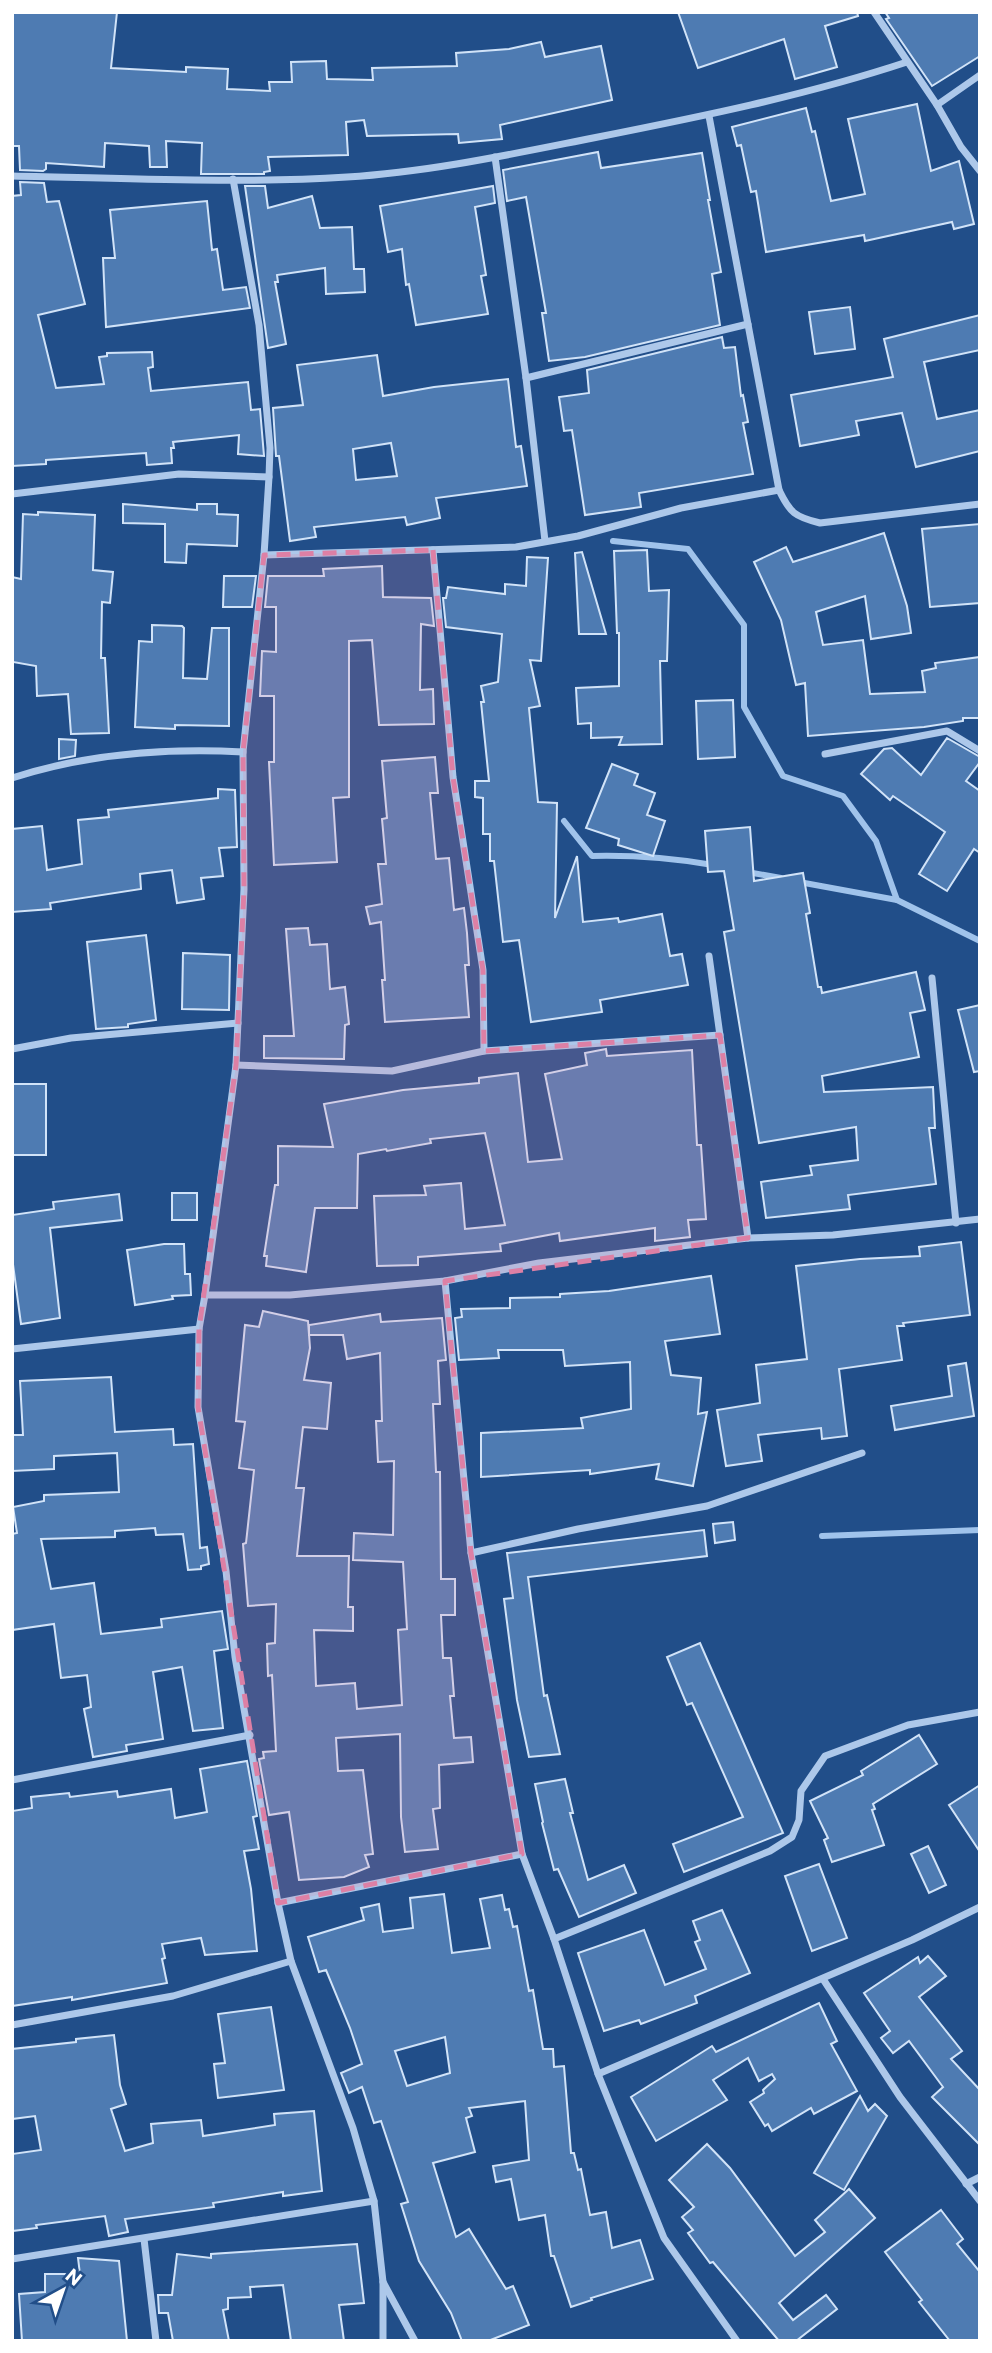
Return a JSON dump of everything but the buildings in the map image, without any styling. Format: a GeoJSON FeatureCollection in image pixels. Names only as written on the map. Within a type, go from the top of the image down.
{"type":"FeatureCollection","features":[{"type":"Feature","properties":{"kind":"street"},"geometry":{"type":"LineString","coordinates":[[874,12],[937,105],[961,147],[980,171]]}},
{"type":"Feature","properties":{"kind":"street"},"geometry":{"type":"LineString","coordinates":[[12,176],[233,179],[347,177],[427,168],[709,116],[765,103],[907,62]]}},
{"type":"Feature","properties":{"kind":"street"},"geometry":{"type":"LineString","coordinates":[[937,105],[980,75]]}},
{"type":"Feature","properties":{"kind":"street"},"geometry":{"type":"LineString","coordinates":[[709,116],[779,490],[788,508],[801,519],[820,523],[980,503]]}},
{"type":"Feature","properties":{"kind":"street"},"geometry":{"type":"LineString","coordinates":[[495,157],[545,541]]}},
{"type":"Feature","properties":{"kind":"street"},"geometry":{"type":"LineString","coordinates":[[233,179],[259,325],[270,448],[264,555],[243,752],[244,889],[236,1065],[199,1329],[198,1407],[226,1571],[235,1657],[278,1903],[291,1961],[353,2128],[374,2201],[383,2282],[383,2341]]}},
{"type":"Feature","properties":{"kind":"street"},"geometry":{"type":"LineString","coordinates":[[526,379],[748,324]]}},
{"type":"Feature","properties":{"kind":"street"},"geometry":{"type":"LineString","coordinates":[[12,494],[179,474],[269,477]]}},
{"type":"Feature","properties":{"kind":"street"},"geometry":{"type":"LineString","coordinates":[[264,555],[516,547],[578,536],[681,508],[779,490]]}},
{"type":"Feature","properties":{"kind":"street"},"geometry":{"type":"LineString","coordinates":[[433,550],[453,777],[483,970],[484,1051]]}},
{"type":"Feature","properties":{"kind":"street"},"geometry":{"type":"LineString","coordinates":[[825,754],[947,732],[980,751]]}},
{"type":"Feature","properties":{"kind":"street"},"geometry":{"type":"LineString","coordinates":[[12,778],[41,769],[116,756],[190,749],[243,752]]}},
{"type":"Feature","properties":{"kind":"street"},"geometry":{"type":"LineString","coordinates":[[709,956],[748,1238]]}},
{"type":"Feature","properties":{"kind":"street"},"geometry":{"type":"LineString","coordinates":[[932,978],[956,1223]]}},
{"type":"Feature","properties":{"kind":"street"},"geometry":{"type":"LineString","coordinates":[[12,1049],[71,1038],[238,1023]]}},
{"type":"Feature","properties":{"kind":"street"},"geometry":{"type":"LineString","coordinates":[[236,1065],[392,1071],[484,1051],[720,1035]]}},
{"type":"Feature","properties":{"kind":"street"},"geometry":{"type":"LineString","coordinates":[[205,1295],[290,1295],[445,1281],[539,1263],[748,1238],[833,1236],[980,1219]]}},
{"type":"Feature","properties":{"kind":"street"},"geometry":{"type":"LineString","coordinates":[[445,1281],[471,1553],[522,1854],[554,1939],[598,2074],[664,2238],[737,2341]]}},
{"type":"Feature","properties":{"kind":"street"},"geometry":{"type":"LineString","coordinates":[[12,1349],[199,1329]]}},
{"type":"Feature","properties":{"kind":"street"},"geometry":{"type":"LineString","coordinates":[[471,1553],[578,1529],[707,1506],[862,1453]]}},
{"type":"Feature","properties":{"kind":"street"},"geometry":{"type":"LineString","coordinates":[[554,1939],[770,1852],[792,1837],[799,1820],[801,1791],[824,1756],[908,1725],[980,1712]]}},
{"type":"Feature","properties":{"kind":"street"},"geometry":{"type":"LineString","coordinates":[[12,1780],[250,1735]]}},
{"type":"Feature","properties":{"kind":"street"},"geometry":{"type":"LineString","coordinates":[[278,1903],[522,1854]]}},
{"type":"Feature","properties":{"kind":"street"},"geometry":{"type":"LineString","coordinates":[[598,2074],[823,1979],[980,1907]]}},
{"type":"Feature","properties":{"kind":"street"},"geometry":{"type":"LineString","coordinates":[[12,2025],[173,1996],[291,1961]]}},
{"type":"Feature","properties":{"kind":"street"},"geometry":{"type":"LineString","coordinates":[[823,1979],[900,2097],[980,2201]]}},
{"type":"Feature","properties":{"kind":"street"},"geometry":{"type":"LineString","coordinates":[[966,2184],[980,2177]]}},
{"type":"Feature","properties":{"kind":"street"},"geometry":{"type":"LineString","coordinates":[[12,2259],[374,2201]]}},
{"type":"Feature","properties":{"kind":"street"},"geometry":{"type":"LineString","coordinates":[[144,2239],[156,2341]]}},
{"type":"Feature","properties":{"kind":"street"},"geometry":{"type":"LineString","coordinates":[[383,2282],[415,2341]]}},
{"type":"Feature","properties":{"kind":"highlighted area"},"geometry":{"type":"Polygon","coordinates":[[[433,550],[453,777],[483,970],[484,1051],[720,1035],[748,1238],[445,1281],[471,1553],[522,1854],[278,1903],[198,1407],[199,1329],[236,1065],[244,889],[243,752],[264,555],[433,550]]]}},
{"type":"Feature","properties":{"kind":"waterway"},"geometry":{"type":"LineString","coordinates":[[613,541],[688,549],[744,625],[744,707],[783,776],[843,796],[876,841],[897,900]]}},
{"type":"Feature","properties":{"kind":"waterway"},"geometry":{"type":"LineString","coordinates":[[564,821],[592,856],[683,860],[713,865]]}},
{"type":"Feature","properties":{"kind":"waterway"},"geometry":{"type":"LineString","coordinates":[[747,872],[781,878]]}},
{"type":"Feature","properties":{"kind":"waterway"},"geometry":{"type":"LineString","coordinates":[[799,882],[897,900],[980,941]]}},
{"type":"Feature","properties":{"kind":"waterway"},"geometry":{"type":"LineString","coordinates":[[822,1536],[980,1530]]}}]}
